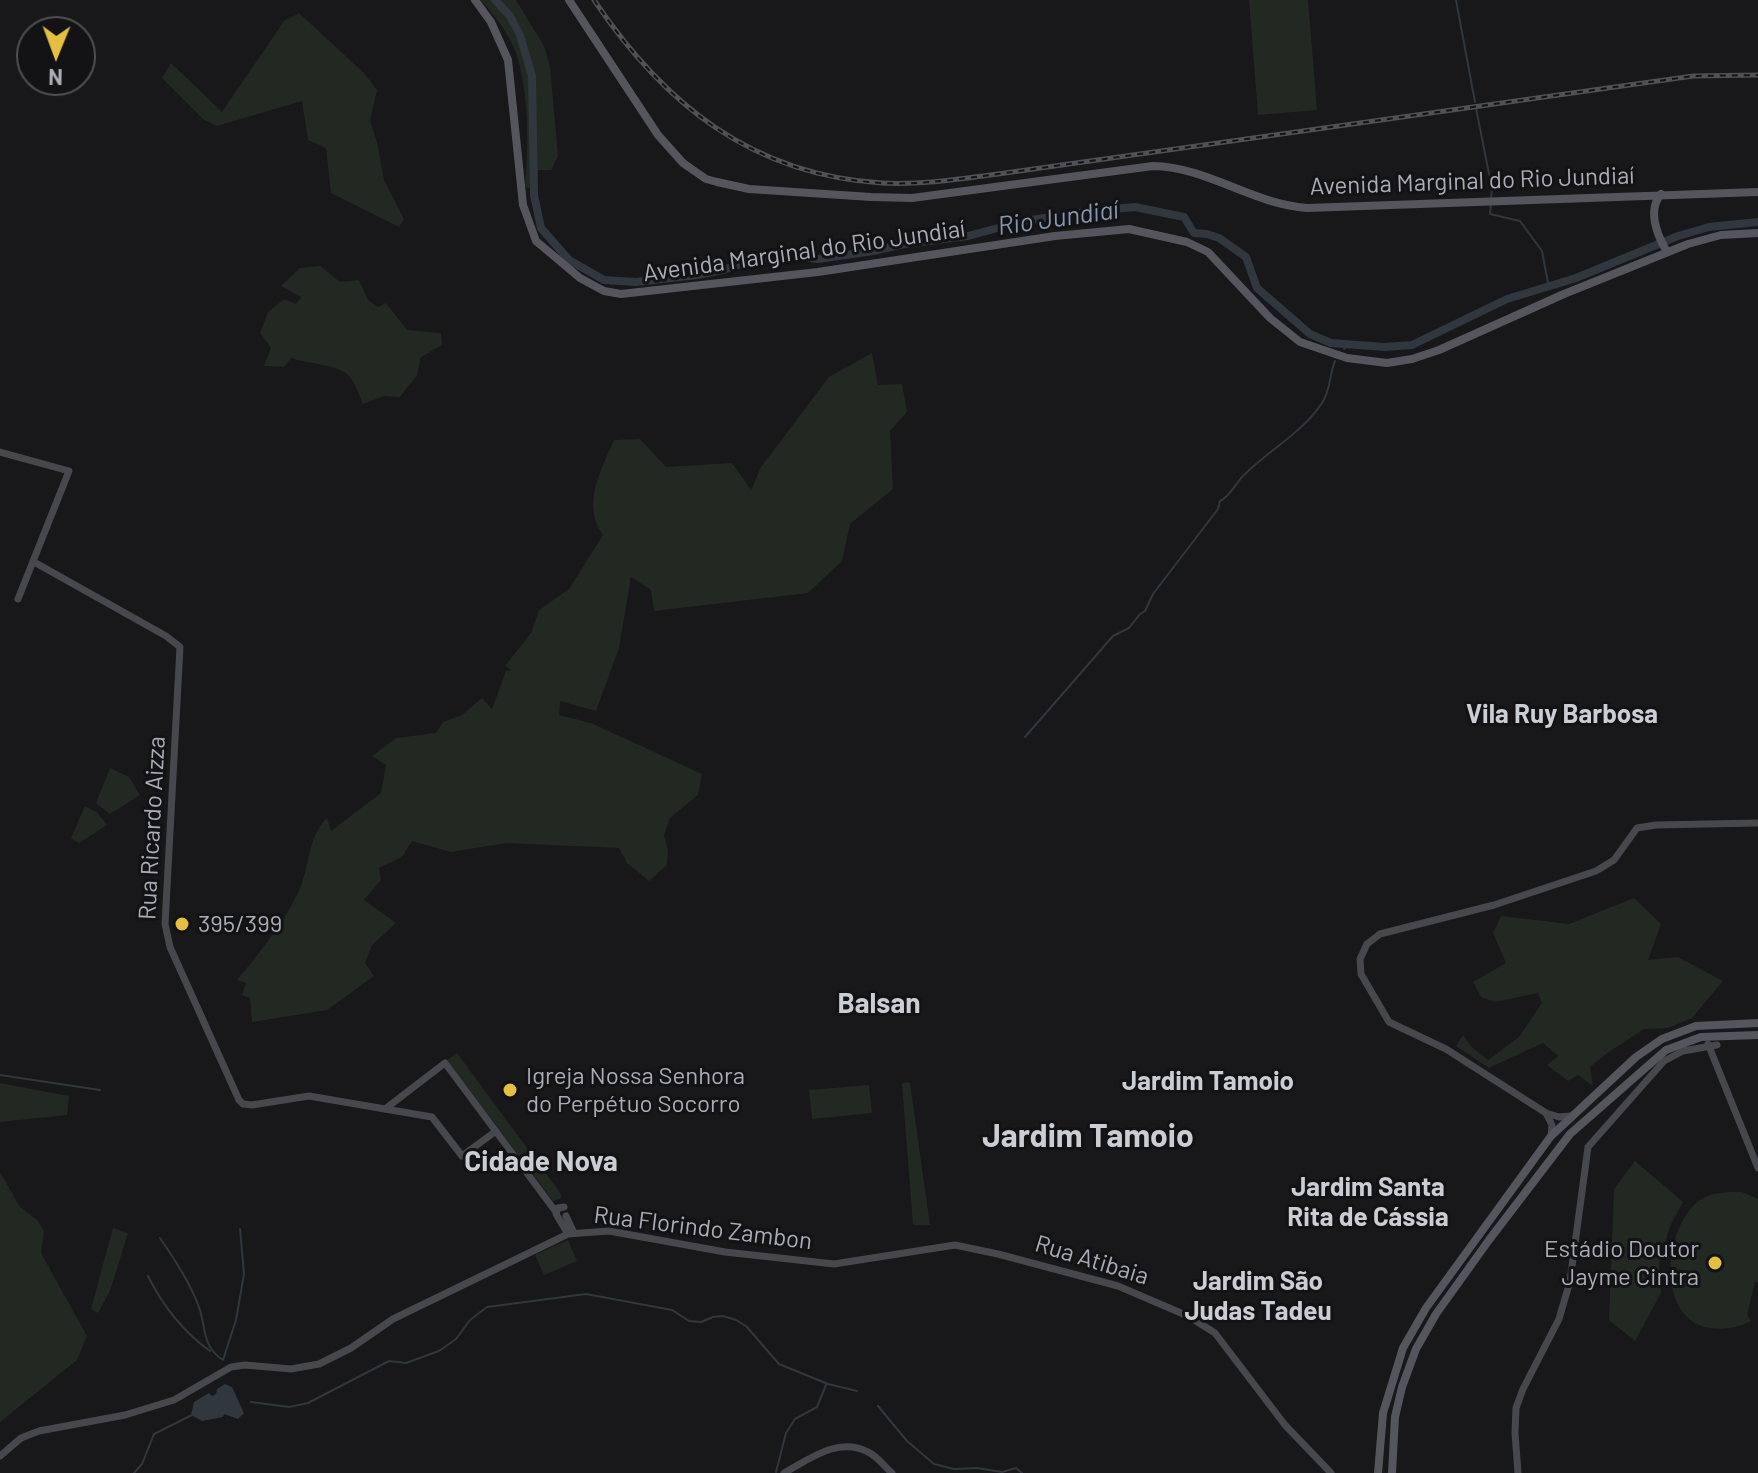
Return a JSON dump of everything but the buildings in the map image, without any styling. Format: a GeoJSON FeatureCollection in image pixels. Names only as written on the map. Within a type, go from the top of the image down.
{"type":"FeatureCollection","features":[{"type":"Feature","properties":{"kind":"main road","name":"Avenida Marginal do Rio Jundiaí"},"geometry":{"type":"LineString","coordinates":[[475,0],[491,22],[508,60],[523,205],[536,241],[580,278],[604,291],[621,294],[663,291],[1055,236],[1129,229],[1187,242],[1208,252],[1270,318],[1300,342],[1347,358],[1387,363],[1439,350],[1666,250],[1721,235],[1758,233]]}},
{"type":"Feature","properties":{"kind":"main road","name":"Avenida Marginal do Rio Jundiaí"},"geometry":{"type":"LineString","coordinates":[[569,0],[672,152],[706,179],[749,189],[912,198],[1162,166],[1202,173],[1264,200],[1295,207],[1758,192]]}},
{"type":"Feature","properties":{"kind":"main road"},"geometry":{"type":"LineString","coordinates":[[1661,194],[1653,206],[1666,250]]}},
{"type":"Feature","properties":{"kind":"main road"},"geometry":{"type":"LineString","coordinates":[[1378,1473],[1383,1413],[1403,1348],[1431,1301],[1551,1136],[1651,1046],[1674,1033],[1696,1026],[1758,1023]]}},
{"type":"Feature","properties":{"kind":"main road"},"geometry":{"type":"LineString","coordinates":[[1392,1473],[1393,1431],[1402,1387],[1416,1349],[1436,1314],[1555,1152],[1586,1117],[1658,1055],[1690,1039],[1710,1042],[1719,1035],[1758,1035]]}},
{"type":"Feature","properties":{"kind":"main road"},"geometry":{"type":"LineString","coordinates":[[1651,1046],[1658,1055]]}},
{"type":"Feature","properties":{"kind":"main road"},"geometry":{"type":"LineString","coordinates":[[1551,1136],[1548,1149],[1555,1152]]}},
{"type":"Feature","properties":{"kind":"main road"},"geometry":{"type":"LineString","coordinates":[[1503,1203],[1511,1211]]}},
{"type":"Feature","properties":{"kind":"main road"},"geometry":{"type":"LineString","coordinates":[[1431,1301],[1431,1309],[1436,1314]]}},
{"type":"Feature","properties":{"kind":"main road"},"geometry":{"type":"LineString","coordinates":[[1394,1375],[1395,1382],[1402,1387]]}},
{"type":"Feature","properties":{"kind":"street"},"geometry":{"type":"LineString","coordinates":[[0,452],[69,471],[18,599]]}},
{"type":"Feature","properties":{"kind":"street","name":"Rua Ricardo Aizza"},"geometry":{"type":"LineString","coordinates":[[34,562],[166,636],[181,651],[165,924],[167,935],[239,1100],[248,1105],[304,1096],[385,1109]]}},
{"type":"Feature","properties":{"kind":"street"},"geometry":{"type":"LineString","coordinates":[[1570,1116],[1546,1113],[1432,1042],[1389,1022],[1361,974],[1360,959],[1373,938],[1494,905],[1588,874],[1614,860],[1637,828],[1758,823]]}},
{"type":"Feature","properties":{"kind":"street"},"geometry":{"type":"LineString","coordinates":[[1518,1473],[1516,1408],[1559,1319],[1570,1281],[1588,1147],[1664,1061],[1710,1042],[1719,1035]]}},
{"type":"Feature","properties":{"kind":"street"},"geometry":{"type":"LineString","coordinates":[[1710,1042],[1758,1168]]}},
{"type":"Feature","properties":{"kind":"street"},"geometry":{"type":"LineString","coordinates":[[385,1109],[445,1063],[561,1215],[571,1234]]}},
{"type":"Feature","properties":{"kind":"street"},"geometry":{"type":"LineString","coordinates":[[406,1113],[401,1107],[408,1091]]}},
{"type":"Feature","properties":{"kind":"street"},"geometry":{"type":"LineString","coordinates":[[385,1109],[432,1117],[462,1156],[496,1131]]}},
{"type":"Feature","properties":{"kind":"street"},"geometry":{"type":"LineString","coordinates":[[1546,1113],[1552,1125],[1551,1136]]}},
{"type":"Feature","properties":{"kind":"street","name":"Rua Florindo Zambon"},"geometry":{"type":"LineString","coordinates":[[0,1456],[21,1438],[39,1431],[125,1415],[174,1400],[231,1367],[245,1365],[291,1369],[319,1364],[340,1355],[408,1311],[571,1234],[609,1231],[725,1252],[834,1264],[913,1252]]}},
{"type":"Feature","properties":{"kind":"street","name":"Rua Atibaia"},"geometry":{"type":"LineString","coordinates":[[913,1252],[955,1245],[998,1254],[1118,1286],[1196,1320],[1215,1333],[1285,1425],[1331,1473]]}},
{"type":"Feature","properties":{"kind":"street"},"geometry":{"type":"LineString","coordinates":[[784,1473],[809,1457],[840,1448],[867,1451],[892,1473]]}},
{"type":"Feature","properties":{"kind":"shaded area"},"geometry":{"type":"Polygon","coordinates":[[[481,0],[516,0],[544,46],[550,67],[558,156],[551,170],[538,170],[537,186],[525,186],[527,119],[516,53],[496,18],[481,0]]]}},
{"type":"Feature","properties":{"kind":"shaded area"},"geometry":{"type":"Polygon","coordinates":[[[1249,0],[1308,0],[1317,110],[1258,115],[1249,0]]]}},
{"type":"Feature","properties":{"kind":"shaded area"},"geometry":{"type":"Polygon","coordinates":[[[299,13],[364,73],[377,90],[370,121],[384,180],[404,219],[399,227],[331,193],[326,148],[308,140],[302,101],[217,126],[204,120],[162,78],[171,63],[222,112],[284,21],[299,13]]]}},
{"type":"Feature","properties":{"kind":"shaded area"},"geometry":{"type":"Polygon","coordinates":[[[320,266],[340,282],[359,280],[368,300],[378,307],[386,303],[407,330],[441,333],[442,345],[421,357],[417,375],[400,397],[384,396],[363,404],[357,389],[343,371],[291,358],[284,367],[264,366],[271,348],[260,333],[268,312],[284,299],[296,304],[301,297],[281,286],[300,268],[320,266]]]}},
{"type":"Feature","properties":{"kind":"shaded area"},"geometry":{"type":"Polygon","coordinates":[[[872,353],[878,385],[902,384],[907,412],[890,431],[893,489],[850,524],[842,561],[808,593],[654,611],[651,590],[631,577],[619,648],[596,711],[560,701],[559,715],[591,723],[702,774],[698,795],[670,818],[664,835],[668,850],[667,865],[649,881],[627,863],[619,848],[506,843],[451,852],[412,841],[402,857],[379,868],[381,880],[364,900],[396,923],[372,945],[365,963],[374,976],[327,1010],[252,1022],[250,998],[242,995],[246,983],[237,980],[270,938],[298,893],[316,834],[327,818],[331,831],[381,793],[386,765],[372,756],[396,738],[436,733],[443,722],[462,715],[482,698],[492,709],[506,671],[511,670],[505,666],[531,633],[539,610],[569,589],[603,535],[597,524],[593,500],[599,475],[614,440],[640,439],[666,467],[732,463],[751,490],[761,467],[829,377],[872,353]]]}},
{"type":"Feature","properties":{"kind":"shaded area"},"geometry":{"type":"Polygon","coordinates":[[[110,768],[129,777],[140,795],[110,814],[96,803],[110,768]]]}},
{"type":"Feature","properties":{"kind":"shaded area"},"geometry":{"type":"Polygon","coordinates":[[[85,806],[97,812],[107,825],[79,843],[71,838],[85,806]]]}},
{"type":"Feature","properties":{"kind":"shaded area"},"geometry":{"type":"Polygon","coordinates":[[[1634,898],[1661,924],[1648,960],[1678,957],[1723,981],[1692,1018],[1668,1028],[1644,1029],[1606,1054],[1590,1067],[1593,1086],[1578,1075],[1568,1081],[1547,1065],[1558,1056],[1543,1043],[1489,1068],[1456,1046],[1463,1035],[1488,1060],[1519,1037],[1542,1003],[1538,993],[1495,1002],[1481,997],[1473,982],[1506,963],[1493,933],[1501,916],[1569,924],[1634,898]]]}},
{"type":"Feature","properties":{"kind":"shaded area"},"geometry":{"type":"Polygon","coordinates":[[[457,1053],[561,1198],[553,1201],[447,1060],[457,1053]]]}},
{"type":"Feature","properties":{"kind":"shaded area"},"geometry":{"type":"Polygon","coordinates":[[[0,1083],[69,1096],[67,1115],[0,1122],[0,1083]]]}},
{"type":"Feature","properties":{"kind":"shaded area"},"geometry":{"type":"Polygon","coordinates":[[[910,1083],[930,1225],[913,1225],[902,1084],[910,1083]]]}},
{"type":"Feature","properties":{"kind":"shaded area"},"geometry":{"type":"Polygon","coordinates":[[[869,1085],[872,1113],[812,1119],[809,1090],[869,1085]]]}},
{"type":"Feature","properties":{"kind":"shaded area"},"geometry":{"type":"Polygon","coordinates":[[[1635,1161],[1683,1202],[1670,1226],[1659,1264],[1661,1293],[1635,1341],[1609,1320],[1614,1189],[1635,1161]]]}},
{"type":"Feature","properties":{"kind":"shaded area"},"geometry":{"type":"Polygon","coordinates":[[[0,1172],[20,1207],[37,1220],[44,1231],[41,1253],[87,1336],[77,1360],[0,1422],[0,1172]]]}},
{"type":"Feature","properties":{"kind":"shaded area","name":"Estádio Doutor Jayme Cintra"},"geometry":{"type":"Polygon","coordinates":[[[1742,1192],[1758,1199],[1758,1282],[1755,1282],[1747,1315],[1751,1321],[1731,1328],[1709,1328],[1691,1320],[1679,1306],[1672,1288],[1673,1245],[1680,1225],[1691,1208],[1705,1197],[1742,1192]]]}},
{"type":"Feature","properties":{"kind":"shaded area"},"geometry":{"type":"Polygon","coordinates":[[[113,1228],[128,1233],[110,1291],[98,1313],[91,1309],[113,1228]]]}},
{"type":"Feature","properties":{"kind":"shaded area"},"geometry":{"type":"Polygon","coordinates":[[[568,1240],[577,1261],[544,1275],[535,1255],[568,1240]]]}},
{"type":"Feature","properties":{"kind":"shaded area"},"geometry":{"type":"Polygon","coordinates":[[[225,1384],[232,1387],[244,1413],[238,1419],[224,1414],[223,1417],[202,1421],[191,1415],[194,1402],[209,1393],[212,1396],[216,1394],[217,1389],[225,1384]]]}},
{"type":"Feature","properties":{"kind":"waterway","name":"Rio Jundiaí"},"geometry":{"type":"LineString","coordinates":[[495,0],[510,16],[520,35],[532,76],[534,195],[541,228],[569,260],[604,280],[636,282],[697,275],[785,255],[818,259],[968,236],[1024,221],[1135,207],[1184,217],[1194,233],[1219,238],[1246,257],[1257,288],[1310,334],[1331,343],[1385,347],[1412,345],[1507,299],[1576,278],[1678,236],[1709,227],[1758,222]]}},
{"type":"Feature","properties":{"kind":"waterway"},"geometry":{"type":"LineString","coordinates":[[1456,0],[1475,102]]}},
{"type":"Feature","properties":{"kind":"waterway"},"geometry":{"type":"LineString","coordinates":[[1476,108],[1491,197]]}},
{"type":"Feature","properties":{"kind":"waterway"},"geometry":{"type":"LineString","coordinates":[[1491,204],[1490,214],[1520,221],[1542,251],[1549,288]]}},
{"type":"Feature","properties":{"kind":"waterway","name":"Rio Jundiaí"},"geometry":{"type":"LineString","coordinates":[[1344,349],[1349,345]]}},
{"type":"Feature","properties":{"kind":"waterway"},"geometry":{"type":"LineString","coordinates":[[1025,737],[1113,636],[1129,628],[1145,611],[1153,594],[1218,509],[1220,501],[1228,496],[1245,474],[1314,413],[1327,393],[1335,361]]}},
{"type":"Feature","properties":{"kind":"waterway"},"geometry":{"type":"LineString","coordinates":[[0,1075],[100,1090]]}},
{"type":"Feature","properties":{"kind":"waterway"},"geometry":{"type":"LineString","coordinates":[[160,1238],[192,1291],[212,1350],[223,1360],[236,1320],[244,1274],[240,1229]]}},
{"type":"Feature","properties":{"kind":"waterway"},"geometry":{"type":"LineString","coordinates":[[148,1276],[174,1317],[210,1351]]}},
{"type":"Feature","properties":{"kind":"waterway"},"geometry":{"type":"LineString","coordinates":[[251,1402],[289,1407],[308,1403],[389,1361],[406,1363],[439,1351],[456,1339],[470,1320],[487,1307],[586,1294],[672,1310],[689,1321],[701,1322],[723,1316],[736,1320],[746,1326],[779,1364],[828,1384],[857,1391]]}},
{"type":"Feature","properties":{"kind":"waterway"},"geometry":{"type":"LineString","coordinates":[[776,1472],[786,1433],[795,1419],[817,1407],[826,1385]]}},
{"type":"Feature","properties":{"kind":"waterway"},"geometry":{"type":"LineString","coordinates":[[878,1406],[907,1441],[934,1464],[954,1469],[977,1468],[1002,1472],[1016,1468],[1022,1473]]}},
{"type":"Feature","properties":{"kind":"waterway"},"geometry":{"type":"LineString","coordinates":[[134,1473],[142,1464],[154,1434],[192,1415]]}},
{"type":"Feature","properties":{"kind":"railway"},"geometry":{"type":"LineString","coordinates":[[594,0],[650,71],[716,128],[752,149],[792,166],[835,177],[882,183],[984,176],[1693,76],[1758,75]]}},
{"type":"Feature","properties":{"kind":"place","name":"395/399"},"geometry":{"type":"Point","coordinates":[182,924]}},
{"type":"Feature","properties":{"kind":"place","name":"Igreja Nossa Senhora do Perpétuo Socorro"},"geometry":{"type":"Point","coordinates":[510,1090]}},
{"type":"Feature","properties":{"kind":"place","name":"Estádio Doutor Jayme Cintra"},"geometry":{"type":"Point","coordinates":[1715,1263]}},
{"type":"Feature","properties":{"kind":"district","name":"Vila Ruy Barbosa"},"geometry":{"type":"Point","coordinates":[1562,714]}},
{"type":"Feature","properties":{"kind":"district","name":"Balsan"},"geometry":{"type":"Point","coordinates":[879,1004]}},
{"type":"Feature","properties":{"kind":"district","name":"Jardim Tamoio"},"geometry":{"type":"Point","coordinates":[1208,1081]}},
{"type":"Feature","properties":{"kind":"district","name":"Jardim Tamoio"},"geometry":{"type":"Point","coordinates":[1088,1136]}},
{"type":"Feature","properties":{"kind":"district","name":"Cidade Nova"},"geometry":{"type":"Point","coordinates":[541,1162]}},
{"type":"Feature","properties":{"kind":"district","name":"Jardim Santa Rita de Cássia"},"geometry":{"type":"Point","coordinates":[1368,1202]}},
{"type":"Feature","properties":{"kind":"district","name":"Jardim São Judas Tadeu"},"geometry":{"type":"Point","coordinates":[1258,1296]}}]}
